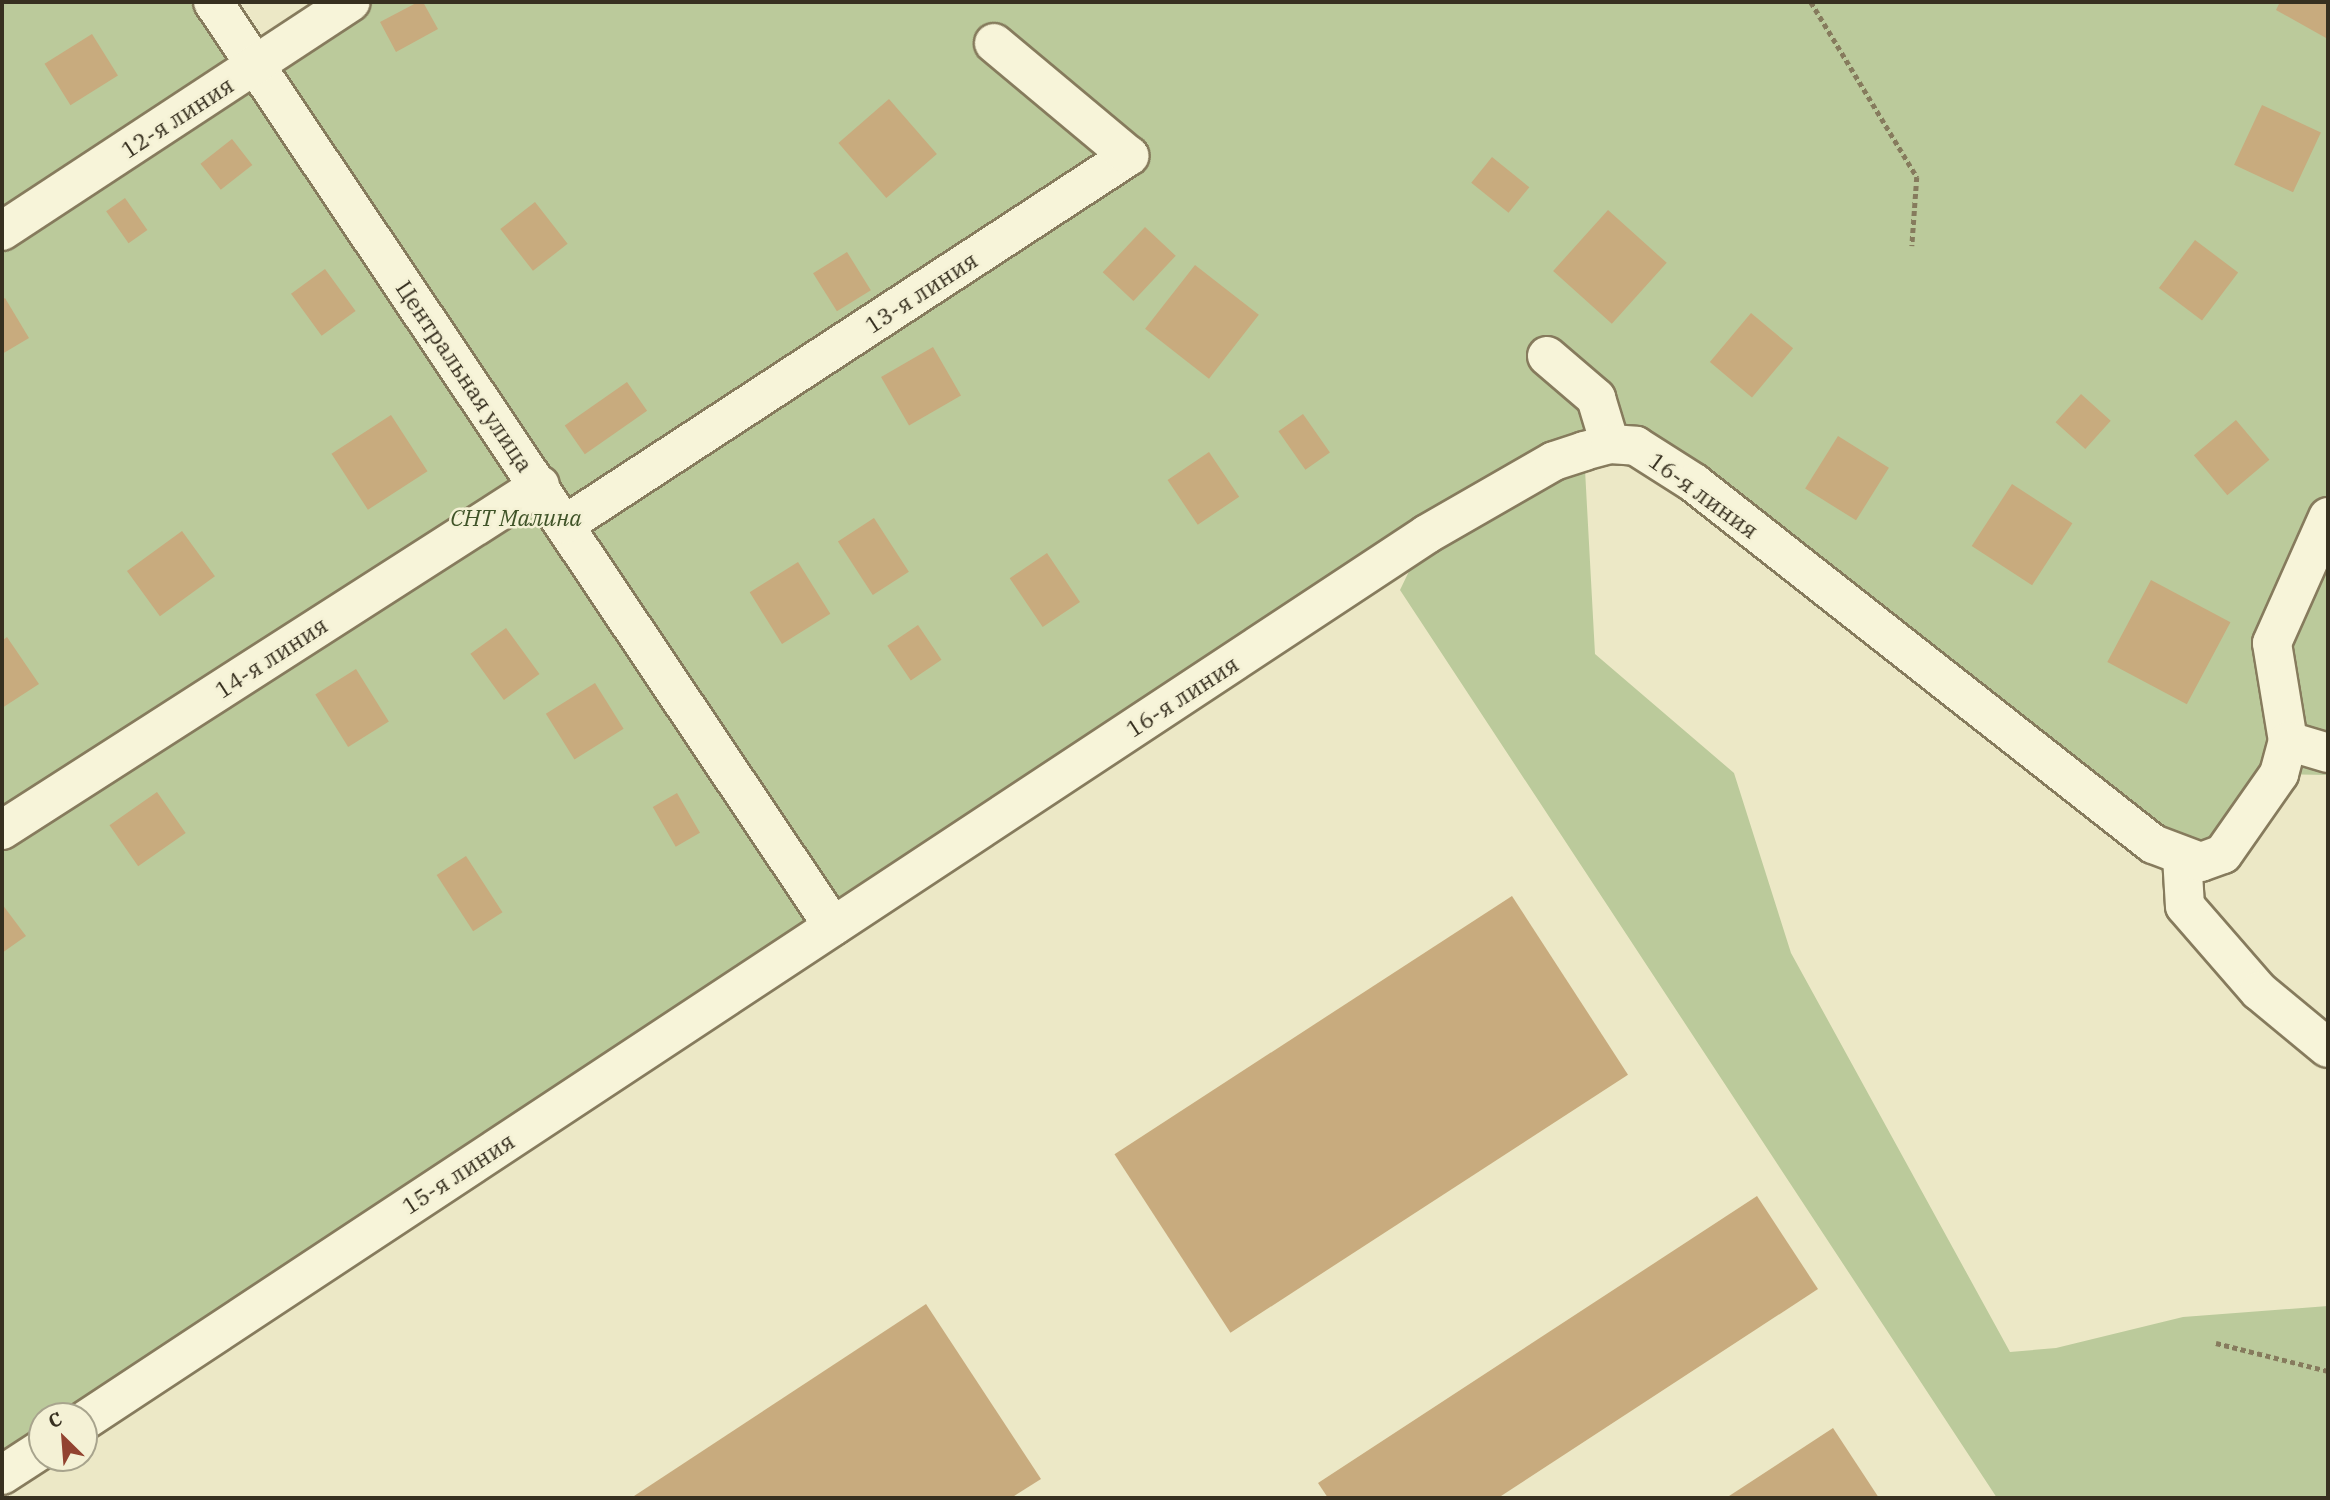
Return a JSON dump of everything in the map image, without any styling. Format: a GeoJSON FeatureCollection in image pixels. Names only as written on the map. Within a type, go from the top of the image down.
{"type":"FeatureCollection","features":[{"type":"Feature","properties":{"kind":"street","name":"Центральная улица"},"geometry":{"type":"LineString","coordinates":[[213,2],[254,67],[540,485],[833,926]]}},
{"type":"Feature","properties":{"kind":"street","name":"12-я линия"},"geometry":{"type":"LineString","coordinates":[[2,231],[350,2]]}},
{"type":"Feature","properties":{"kind":"street","name":"13-я линия"},"geometry":{"type":"LineString","coordinates":[[566,524],[1129,156],[994,43]]}},
{"type":"Feature","properties":{"kind":"street"},"geometry":{"type":"LineString","coordinates":[[1547,356],[1596,398],[1610,444]]}},
{"type":"Feature","properties":{"kind":"street","name":"16-я линия"},"geometry":{"type":"LineString","coordinates":[[833,926],[1427,534],[1554,461],[1610,444],[1636,446],[1694,483],[2152,844],[2201,862],[2223,854],[2279,774],[2288,741]]}},
{"type":"Feature","properties":{"kind":"street","name":"14-я линия"},"geometry":{"type":"LineString","coordinates":[[2,831],[540,485]]}},
{"type":"Feature","properties":{"kind":"street"},"geometry":{"type":"LineString","coordinates":[[2328,517],[2272,643],[2288,741],[2328,753]]}},
{"type":"Feature","properties":{"kind":"street"},"geometry":{"type":"LineString","coordinates":[[2182,856],[2185,906],[2259,991],[2328,1048]]}},
{"type":"Feature","properties":{"kind":"street","name":"15-я линия"},"geometry":{"type":"LineString","coordinates":[[98,1412],[833,926]]}},
{"type":"Feature","properties":{"kind":"street"},"geometry":{"type":"LineString","coordinates":[[2,1475],[28,1457]]}},
{"type":"Feature","properties":{"kind":"path"},"geometry":{"type":"LineString","coordinates":[[1811,2],[1917,177],[1912,247]]}},
{"type":"Feature","properties":{"kind":"path"},"geometry":{"type":"LineString","coordinates":[[2216,1343],[2328,1371]]}},
{"type":"Feature","properties":{"kind":"green space","name":"СНТ Малина"},"geometry":{"type":"Polygon","coordinates":[[[2,2],[213,2],[254,66],[350,2],[2328,2],[2328,775],[2279,774],[2201,862],[1694,483],[1584,451],[1595,654],[1734,773],[1791,953],[2010,1352],[2056,1348],[2183,1317],[2328,1306],[2328,1498],[1997,1498],[1400,590],[1426,536],[98,1407],[98,1402],[28,1402],[28,1458],[2,1475],[2,2]]]}},
{"type":"Feature","properties":{"kind":"building"},"geometry":{"type":"Polygon","coordinates":[[[418,2],[423,2],[438,29],[396,52],[380,22],[418,2]]]}},
{"type":"Feature","properties":{"kind":"building"},"geometry":{"type":"Polygon","coordinates":[[[2280,2],[2328,2],[2326,38],[2276,10],[2280,2]]]}},
{"type":"Feature","properties":{"kind":"building"},"geometry":{"type":"Polygon","coordinates":[[[92,34],[118,76],[70,105],[45,64],[92,34]]]}},
{"type":"Feature","properties":{"kind":"building"},"geometry":{"type":"Polygon","coordinates":[[[889,99],[937,154],[886,198],[838,143],[889,99]]]}},
{"type":"Feature","properties":{"kind":"building"},"geometry":{"type":"Polygon","coordinates":[[[2262,105],[2321,132],[2293,192],[2234,165],[2262,105]]]}},
{"type":"Feature","properties":{"kind":"building"},"geometry":{"type":"Polygon","coordinates":[[[232,139],[252,165],[221,190],[200,164],[232,139]]]}},
{"type":"Feature","properties":{"kind":"building"},"geometry":{"type":"Polygon","coordinates":[[[1492,157],[1529,187],[1509,213],[1471,183],[1492,157]]]}},
{"type":"Feature","properties":{"kind":"building"},"geometry":{"type":"Polygon","coordinates":[[[125,198],[147,230],[129,243],[106,211],[125,198]]]}},
{"type":"Feature","properties":{"kind":"building"},"geometry":{"type":"Polygon","coordinates":[[[535,202],[568,244],[533,271],[500,229],[535,202]]]}},
{"type":"Feature","properties":{"kind":"building"},"geometry":{"type":"Polygon","coordinates":[[[1608,210],[1667,263],[1612,324],[1553,271],[1608,210]]]}},
{"type":"Feature","properties":{"kind":"building"},"geometry":{"type":"Polygon","coordinates":[[[1145,227],[1176,256],[1133,301],[1103,272],[1145,227]]]}},
{"type":"Feature","properties":{"kind":"building"},"geometry":{"type":"Polygon","coordinates":[[[2195,240],[2238,272],[2202,320],[2159,288],[2195,240]]]}},
{"type":"Feature","properties":{"kind":"building"},"geometry":{"type":"Polygon","coordinates":[[[847,252],[871,290],[837,311],[813,273],[847,252]]]}},
{"type":"Feature","properties":{"kind":"building"},"geometry":{"type":"Polygon","coordinates":[[[1195,265],[1259,315],[1209,379],[1145,329],[1195,265]]]}},
{"type":"Feature","properties":{"kind":"building"},"geometry":{"type":"Polygon","coordinates":[[[325,269],[356,311],[322,336],[291,294],[325,269]]]}},
{"type":"Feature","properties":{"kind":"building"},"geometry":{"type":"Polygon","coordinates":[[[5,298],[29,338],[2,354],[2,300],[5,298]]]}},
{"type":"Feature","properties":{"kind":"building"},"geometry":{"type":"Polygon","coordinates":[[[1751,313],[1793,348],[1752,397],[1710,362],[1751,313]]]}},
{"type":"Feature","properties":{"kind":"building"},"geometry":{"type":"Polygon","coordinates":[[[933,347],[961,395],[909,425],[881,377],[933,347]]]}},
{"type":"Feature","properties":{"kind":"building"},"geometry":{"type":"Polygon","coordinates":[[[627,382],[647,411],[585,454],[565,426],[627,382]]]}},
{"type":"Feature","properties":{"kind":"building"},"geometry":{"type":"Polygon","coordinates":[[[2081,394],[2111,421],[2085,449],[2056,422],[2081,394]]]}},
{"type":"Feature","properties":{"kind":"building"},"geometry":{"type":"Polygon","coordinates":[[[1303,414],[1330,453],[1305,470],[1278,431],[1303,414]]]}},
{"type":"Feature","properties":{"kind":"building"},"geometry":{"type":"Polygon","coordinates":[[[391,415],[427,471],[368,510],[331,454],[391,415]]]}},
{"type":"Feature","properties":{"kind":"building"},"geometry":{"type":"Polygon","coordinates":[[[2236,420],[2269,460],[2227,495],[2194,455],[2236,420]]]}},
{"type":"Feature","properties":{"kind":"building"},"geometry":{"type":"Polygon","coordinates":[[[1838,436],[1889,468],[1856,520],[1805,489],[1838,436]]]}},
{"type":"Feature","properties":{"kind":"building"},"geometry":{"type":"Polygon","coordinates":[[[1209,452],[1239,497],[1198,525],[1168,480],[1209,452]]]}},
{"type":"Feature","properties":{"kind":"building"},"geometry":{"type":"Polygon","coordinates":[[[2012,484],[2072,523],[2032,585],[1972,546],[2012,484]]]}},
{"type":"Feature","properties":{"kind":"building"},"geometry":{"type":"Polygon","coordinates":[[[874,518],[909,572],[873,595],[838,541],[874,518]]]}},
{"type":"Feature","properties":{"kind":"building"},"geometry":{"type":"Polygon","coordinates":[[[182,531],[215,576],[160,616],[127,571],[182,531]]]}},
{"type":"Feature","properties":{"kind":"building"},"geometry":{"type":"Polygon","coordinates":[[[1047,553],[1080,602],[1043,627],[1010,578],[1047,553]]]}},
{"type":"Feature","properties":{"kind":"building"},"geometry":{"type":"Polygon","coordinates":[[[798,562],[830,614],[782,644],[750,592],[798,562]]]}},
{"type":"Feature","properties":{"kind":"building"},"geometry":{"type":"Polygon","coordinates":[[[2151,580],[2230,622],[2187,704],[2107,662],[2151,580]]]}},
{"type":"Feature","properties":{"kind":"building"},"geometry":{"type":"Polygon","coordinates":[[[918,625],[941,660],[911,681],[887,646],[918,625]]]}},
{"type":"Feature","properties":{"kind":"building"},"geometry":{"type":"Polygon","coordinates":[[[506,628],[540,674],[504,700],[470,654],[506,628]]]}},
{"type":"Feature","properties":{"kind":"building"},"geometry":{"type":"Polygon","coordinates":[[[7,637],[39,684],[2,708],[2,641],[7,637]]]}},
{"type":"Feature","properties":{"kind":"building"},"geometry":{"type":"Polygon","coordinates":[[[356,669],[389,722],[348,747],[315,694],[356,669]]]}},
{"type":"Feature","properties":{"kind":"building"},"geometry":{"type":"Polygon","coordinates":[[[595,683],[624,729],[574,760],[546,714],[595,683]]]}},
{"type":"Feature","properties":{"kind":"building"},"geometry":{"type":"Polygon","coordinates":[[[157,792],[186,833],[138,866],[109,825],[157,792]]]}},
{"type":"Feature","properties":{"kind":"building"},"geometry":{"type":"Polygon","coordinates":[[[677,793],[700,833],[676,847],[653,807],[677,793]]]}},
{"type":"Feature","properties":{"kind":"building"},"geometry":{"type":"Polygon","coordinates":[[[466,856],[502,912],[473,931],[437,875],[466,856]]]}},
{"type":"Feature","properties":{"kind":"building"},"geometry":{"type":"Polygon","coordinates":[[[1512,896],[1628,1075],[1230,1333],[1114,1154],[1512,896]]]}},
{"type":"Feature","properties":{"kind":"building"},"geometry":{"type":"Polygon","coordinates":[[[2,904],[26,936],[2,953],[2,904]]]}},
{"type":"Feature","properties":{"kind":"building"},"geometry":{"type":"Polygon","coordinates":[[[1757,1196],[1818,1289],[1498,1498],[1328,1498],[1318,1483],[1757,1196]]]}},
{"type":"Feature","properties":{"kind":"building"},"geometry":{"type":"Polygon","coordinates":[[[926,1304],[1041,1479],[1011,1498],[631,1498],[926,1304]]]}},
{"type":"Feature","properties":{"kind":"building"},"geometry":{"type":"Polygon","coordinates":[[[1833,1428],[1879,1498],[1726,1498],[1833,1428]]]}}]}
